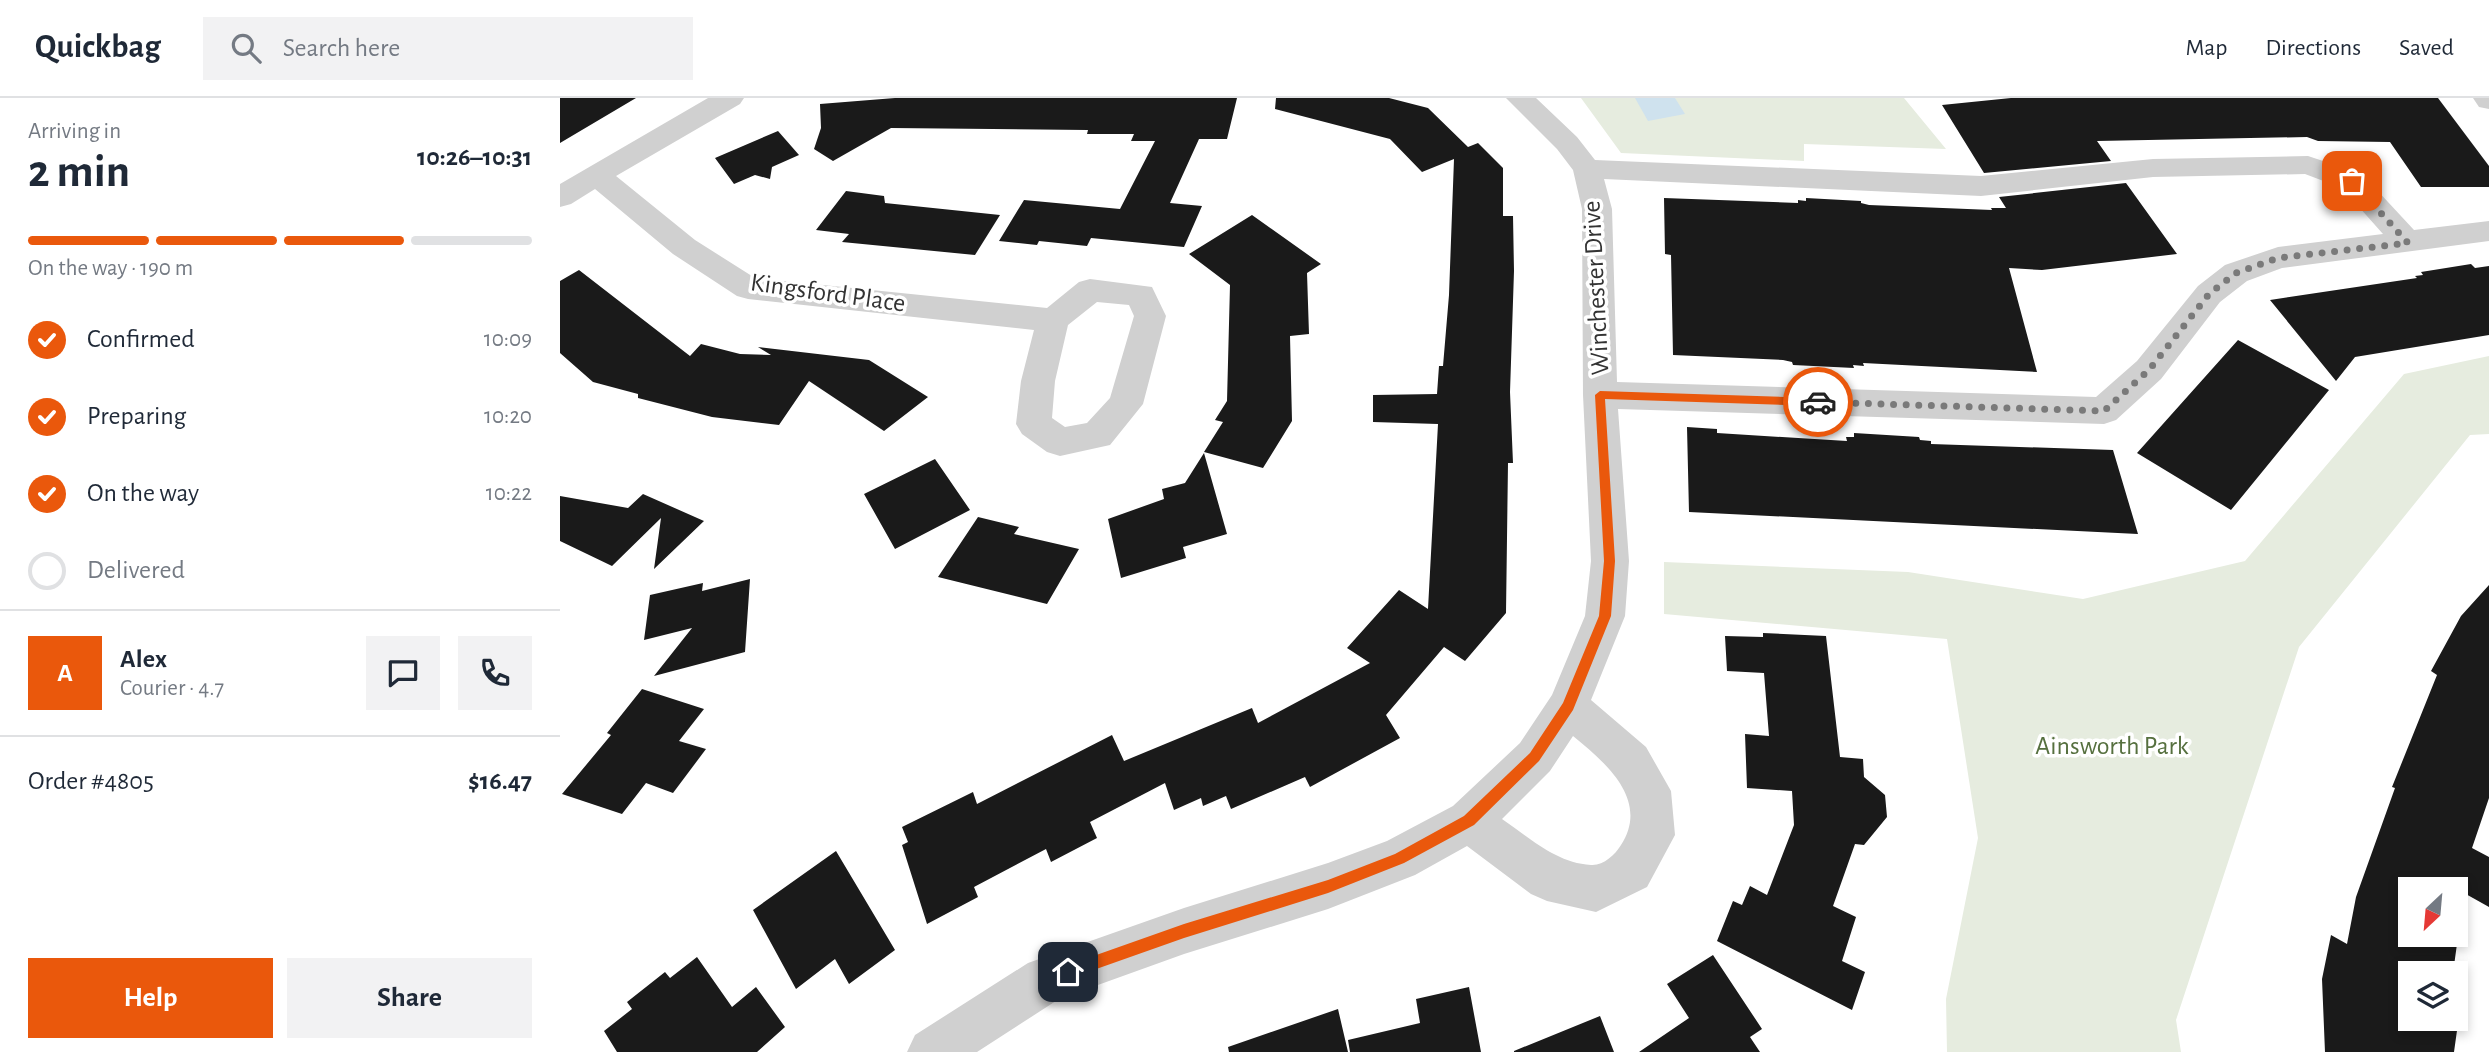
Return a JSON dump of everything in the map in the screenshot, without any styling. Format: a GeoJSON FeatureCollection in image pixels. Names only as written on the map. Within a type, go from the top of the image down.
{"type":"FeatureCollection","features":[{"type":"Feature","properties":{"kind":"street"},"geometry":{"type":"LineString","coordinates":[[560,197],[730,98]]}},
{"type":"Feature","properties":{"kind":"street","name":"Winchester Drive"},"geometry":{"type":"LineString","coordinates":[[932,1052],[1045,981],[1184,931],[1328,887],[1399,859],[1469,821],[1535,757],[1568,706],[1605,616],[1610,561],[1600,395],[1597,209],[1587,169],[1567,143],[1520,98]]}},
{"type":"Feature","properties":{"kind":"street"},"geometry":{"type":"LineString","coordinates":[[1587,169],[1981,186],[2153,168],[2308,165],[2352,181],[2408,243]]}},
{"type":"Feature","properties":{"kind":"street","name":"Kingsford Place"},"geometry":{"type":"LineString","coordinates":[[596,175],[684,247],[748,288],[1053,320]]}},
{"type":"Feature","properties":{"kind":"street"},"geometry":{"type":"LineString","coordinates":[[1600,395],[2104,411],[2149,370],[2209,294],[2236,273],[2278,258],[2489,231]]}},
{"type":"Feature","properties":{"kind":"street"},"geometry":{"type":"LineString","coordinates":[[1090,290],[1141,295],[1150,316],[1126,404],[1098,435],[1060,442],[1034,424],[1038,381],[1053,320],[1090,290]]}},
{"type":"Feature","properties":{"kind":"street"},"geometry":{"type":"LineString","coordinates":[[1469,821],[1547,878],[1596,889],[1631,871],[1653,835],[1649,792],[1631,761],[1568,706]]}},
{"type":"Feature","properties":{"kind":"green space"},"geometry":{"type":"Polygon","coordinates":[[[1581,98],[1904,98],[1946,149],[1804,144],[1804,161],[1621,153],[1581,98]]]}},
{"type":"Feature","properties":{"kind":"green space","name":"Ainsworth Park"},"geometry":{"type":"Polygon","coordinates":[[[2489,356],[2489,434],[2470,435],[2299,647],[2176,1020],[2181,1052],[1947,1052],[1946,999],[1978,838],[1947,639],[1664,614],[1664,562],[1908,572],[2083,599],[2245,561],[2404,374],[2489,356]]]}},
{"type":"Feature","properties":{"kind":"water"},"geometry":{"type":"Polygon","coordinates":[[[1635,98],[1675,98],[1685,114],[1648,121],[1635,98]]]}},
{"type":"Feature","properties":{"kind":"building"},"geometry":{"type":"Polygon","coordinates":[[[560,98],[636,98],[560,143],[560,98]]]}},
{"type":"Feature","properties":{"kind":"building"},"geometry":{"type":"Polygon","coordinates":[[[895,98],[1237,98],[1227,139],[1199,139],[1170,203],[1202,206],[1184,247],[1091,238],[1087,246],[1039,241],[1037,245],[999,241],[1024,200],[1120,209],[1155,141],[1131,141],[1134,134],[1087,134],[1088,130],[891,128],[833,161],[814,149],[821,128],[820,104],[895,98]]]}},
{"type":"Feature","properties":{"kind":"building"},"geometry":{"type":"Polygon","coordinates":[[[1276,98],[1389,98],[1428,108],[1468,147],[1478,143],[1503,168],[1503,216],[1513,216],[1514,271],[1510,392],[1513,463],[1508,463],[1506,613],[1465,661],[1444,647],[1386,715],[1400,738],[1310,787],[1305,777],[1231,809],[1226,796],[1203,806],[1201,798],[1174,810],[1165,783],[1090,822],[1097,838],[1051,862],[1046,849],[974,887],[978,897],[927,924],[902,845],[908,842],[902,827],[973,792],[977,804],[1112,735],[1124,761],[1252,708],[1258,723],[1370,663],[1347,648],[1399,590],[1428,609],[1438,424],[1373,422],[1373,395],[1437,394],[1439,366],[1443,366],[1449,295],[1454,159],[1422,172],[1390,139],[1275,109],[1276,98]]]}},
{"type":"Feature","properties":{"kind":"building"},"geometry":{"type":"Polygon","coordinates":[[[2011,98],[2438,98],[2489,166],[2489,187],[2421,187],[2390,142],[2318,141],[2307,137],[2097,141],[2111,161],[1984,173],[1942,105],[2011,98]]]}},
{"type":"Feature","properties":{"kind":"building"},"geometry":{"type":"Polygon","coordinates":[[[778,131],[799,155],[772,167],[770,179],[755,175],[734,184],[715,158],[778,131]]]}},
{"type":"Feature","properties":{"kind":"building"},"geometry":{"type":"Polygon","coordinates":[[[2126,183],[2177,254],[2042,270],[2009,268],[2037,372],[1863,363],[1864,366],[1853,365],[1854,368],[1793,365],[1792,362],[1783,360],[1673,355],[1671,255],[1665,254],[1664,198],[1798,203],[1798,200],[1806,201],[1806,198],[1861,201],[1869,205],[1992,210],[1991,208],[2006,208],[1999,197],[2126,183]]]}},
{"type":"Feature","properties":{"kind":"building"},"geometry":{"type":"Polygon","coordinates":[[[846,191],[884,196],[885,203],[1000,215],[975,255],[842,242],[849,234],[816,230],[846,191]]]}},
{"type":"Feature","properties":{"kind":"building"},"geometry":{"type":"Polygon","coordinates":[[[1252,215],[1321,264],[1307,273],[1309,334],[1290,336],[1292,421],[1263,468],[1204,452],[1223,422],[1215,420],[1227,401],[1230,285],[1189,254],[1252,215]]]}},
{"type":"Feature","properties":{"kind":"building"},"geometry":{"type":"Polygon","coordinates":[[[2471,264],[2475,268],[2489,266],[2489,335],[2355,357],[2336,381],[2270,300],[2417,278],[2415,276],[2423,275],[2421,272],[2471,264]]]}},
{"type":"Feature","properties":{"kind":"building"},"geometry":{"type":"Polygon","coordinates":[[[579,270],[690,356],[701,344],[740,354],[771,355],[758,347],[869,360],[928,397],[884,431],[809,381],[779,425],[712,417],[638,398],[638,394],[593,382],[560,353],[560,281],[579,270]]]}},
{"type":"Feature","properties":{"kind":"building"},"geometry":{"type":"Polygon","coordinates":[[[2238,340],[2329,390],[2231,510],[2137,453],[2238,340]]]}},
{"type":"Feature","properties":{"kind":"building"},"geometry":{"type":"Polygon","coordinates":[[[1687,427],[1717,429],[1717,433],[1847,441],[1846,437],[1854,437],[1854,433],[1919,437],[1920,440],[1931,441],[1931,444],[2113,450],[2138,534],[1689,512],[1687,427]]]}},
{"type":"Feature","properties":{"kind":"building"},"geometry":{"type":"Polygon","coordinates":[[[1204,453],[1227,534],[1183,547],[1186,558],[1121,578],[1108,519],[1164,499],[1162,489],[1185,483],[1204,453]]]}},
{"type":"Feature","properties":{"kind":"building"},"geometry":{"type":"Polygon","coordinates":[[[935,459],[970,510],[895,549],[864,494],[935,459]]]}},
{"type":"Feature","properties":{"kind":"building"},"geometry":{"type":"Polygon","coordinates":[[[643,494],[704,521],[654,569],[661,518],[612,566],[560,541],[560,496],[628,508],[643,494]]]}},
{"type":"Feature","properties":{"kind":"building"},"geometry":{"type":"Polygon","coordinates":[[[978,517],[1019,527],[1014,534],[1079,549],[1047,604],[938,577],[978,517]]]}},
{"type":"Feature","properties":{"kind":"building"},"geometry":{"type":"Polygon","coordinates":[[[750,579],[745,652],[654,676],[692,628],[644,640],[650,595],[703,583],[702,591],[750,579]]]}},
{"type":"Feature","properties":{"kind":"building"},"geometry":{"type":"Polygon","coordinates":[[[2489,585],[2489,798],[2472,848],[2489,857],[2489,907],[2468,895],[2468,877],[2398,877],[2398,947],[2457,947],[2455,961],[2398,961],[2398,1031],[2457,1031],[2454,1052],[2325,1052],[2322,979],[2331,935],[2347,944],[2356,897],[2395,788],[2392,787],[2437,675],[2431,671],[2461,616],[2489,585]]]}},
{"type":"Feature","properties":{"kind":"building"},"geometry":{"type":"Polygon","coordinates":[[[1763,633],[1826,636],[1840,757],[1863,759],[1864,777],[1885,795],[1887,817],[1864,845],[1855,844],[1833,906],[1856,917],[1842,961],[1865,972],[1852,1010],[1717,941],[1733,901],[1742,905],[1750,886],[1767,895],[1794,825],[1792,791],[1747,788],[1745,734],[1769,736],[1764,673],[1727,671],[1725,636],[1763,637],[1763,633]]]}},
{"type":"Feature","properties":{"kind":"building"},"geometry":{"type":"Polygon","coordinates":[[[642,689],[704,709],[679,741],[706,749],[673,793],[646,783],[622,814],[562,794],[611,735],[607,733],[642,689]]]}},
{"type":"Feature","properties":{"kind":"building"},"geometry":{"type":"Polygon","coordinates":[[[836,851],[895,950],[849,984],[835,959],[796,989],[753,910],[836,851]]]}},
{"type":"Feature","properties":{"kind":"building"},"geometry":{"type":"Polygon","coordinates":[[[1713,955],[1762,1029],[1750,1037],[1760,1052],[1639,1052],[1689,1018],[1667,984],[1713,955]]]}},
{"type":"Feature","properties":{"kind":"building"},"geometry":{"type":"Polygon","coordinates":[[[697,957],[732,1007],[756,987],[785,1027],[757,1052],[617,1052],[604,1031],[632,1009],[627,1002],[665,972],[670,978],[697,957]]]}},
{"type":"Feature","properties":{"kind":"building"},"geometry":{"type":"Polygon","coordinates":[[[1469,987],[1481,1052],[1350,1052],[1348,1040],[1420,1023],[1416,999],[1469,987]]]}},
{"type":"Feature","properties":{"kind":"building"},"geometry":{"type":"Polygon","coordinates":[[[1338,1009],[1348,1052],[1229,1052],[1228,1047],[1338,1009]]]}},
{"type":"Feature","properties":{"kind":"building"},"geometry":{"type":"Polygon","coordinates":[[[1600,1016],[1614,1052],[1514,1052],[1514,1051],[1600,1016]]]}},
{"type":"Feature","properties":{"kind":"way so far"},"geometry":{"type":"LineString","coordinates":[[1818,402],[2104,411],[2149,370],[2209,294],[2236,273],[2278,258],[2408,243],[2352,181]]}},
{"type":"Feature","properties":{"kind":"route"},"geometry":{"type":"LineString","coordinates":[[1068,972],[1184,931],[1328,887],[1399,859],[1469,821],[1535,757],[1568,706],[1605,616],[1610,561],[1600,395],[1818,402]]}}]}
